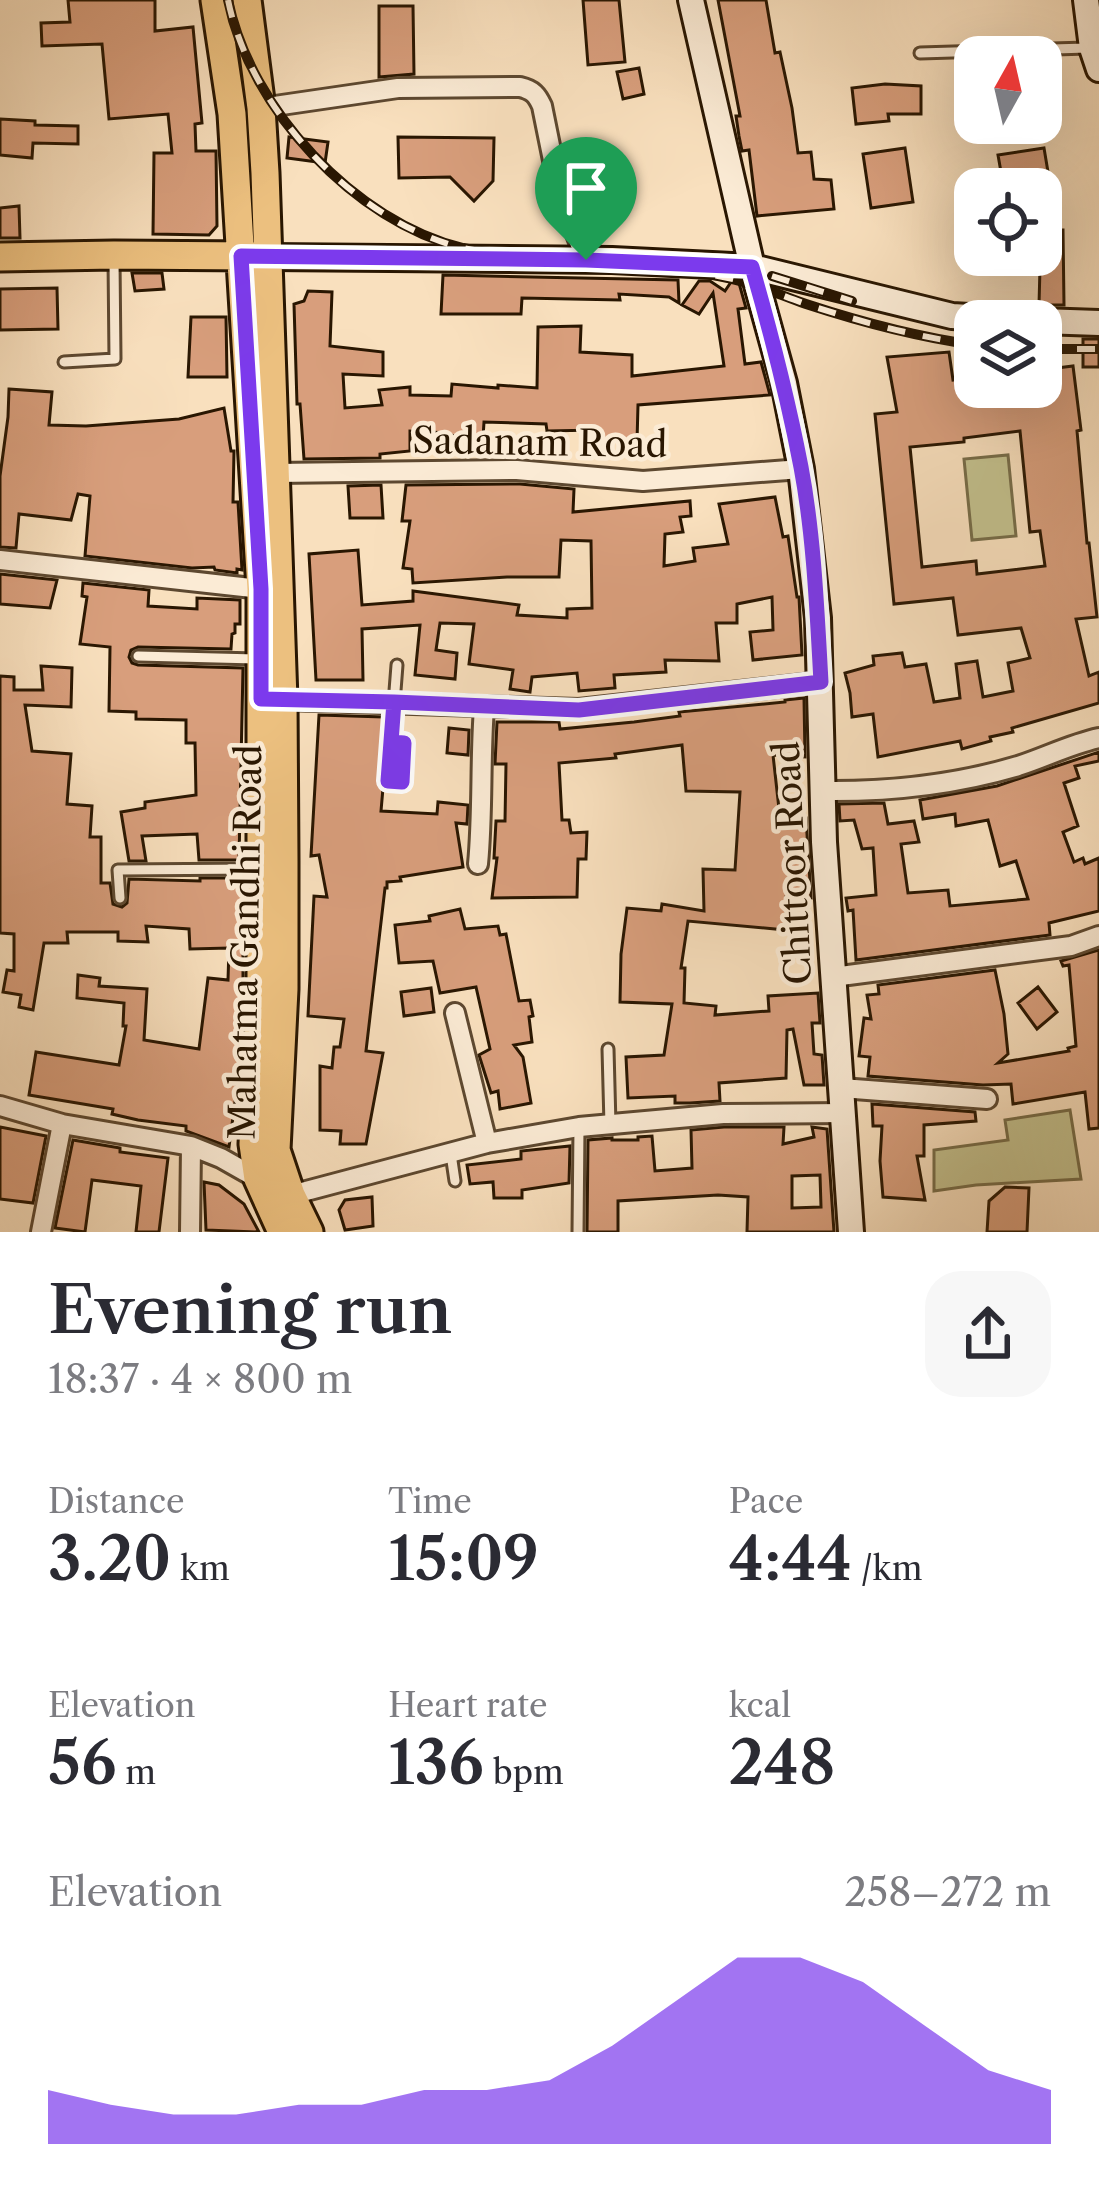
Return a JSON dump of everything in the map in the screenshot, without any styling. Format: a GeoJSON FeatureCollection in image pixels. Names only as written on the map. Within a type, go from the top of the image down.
{"type":"FeatureCollection","features":[{"type":"Feature","properties":{"kind":"main road","name":"Mahatma Gandhi Road"},"geometry":{"type":"LineString","coordinates":[[215,0],[255,256],[276,473],[272,700],[261,869],[253,1144],[258,1179],[282,1232]]}},
{"type":"Feature","properties":{"kind":"main road","name":"Mahatma Gandhi Road"},"geometry":{"type":"LineString","coordinates":[[247,0],[261,108],[255,256],[261,659],[272,700],[284,989],[276,1150],[308,1232]]}},
{"type":"Feature","properties":{"kind":"main road","name":"Chittoor Road"},"geometry":{"type":"LineString","coordinates":[[692,0],[801,469],[818,618],[821,791],[851,1232]]}},
{"type":"Feature","properties":{"kind":"main road"},"geometry":{"type":"LineString","coordinates":[[1086,0],[1096,58]]}},
{"type":"Feature","properties":{"kind":"main road"},"geometry":{"type":"LineString","coordinates":[[0,257],[586,260],[752,267],[954,316]]}},
{"type":"Feature","properties":{"kind":"main road"},"geometry":{"type":"LineString","coordinates":[[1062,322],[1099,323]]}},
{"type":"Feature","properties":{"kind":"street"},"geometry":{"type":"LineString","coordinates":[[261,108],[398,88],[530,90],[542,106],[559,190],[586,260]]}},
{"type":"Feature","properties":{"kind":"street","name":"Sadanam Road"},"geometry":{"type":"LineString","coordinates":[[276,473],[517,470],[643,481],[801,469]]}},
{"type":"Feature","properties":{"kind":"street"},"geometry":{"type":"LineString","coordinates":[[0,560],[261,589]]}},
{"type":"Feature","properties":{"kind":"street"},"geometry":{"type":"LineString","coordinates":[[272,700],[579,710],[821,682]]}},
{"type":"Feature","properties":{"kind":"street"},"geometry":{"type":"LineString","coordinates":[[478,864],[484,708]]}},
{"type":"Feature","properties":{"kind":"street"},"geometry":{"type":"LineString","coordinates":[[821,791],[880,792],[956,781],[1099,738]]}},
{"type":"Feature","properties":{"kind":"street"},"geometry":{"type":"LineString","coordinates":[[833,977],[1071,946],[1099,936]]}},
{"type":"Feature","properties":{"kind":"street"},"geometry":{"type":"LineString","coordinates":[[455,1013],[487,1143]]}},
{"type":"Feature","properties":{"kind":"street"},"geometry":{"type":"LineString","coordinates":[[292,1195],[487,1143],[579,1127],[843,1101],[987,1099]]}},
{"type":"Feature","properties":{"kind":"street"},"geometry":{"type":"LineString","coordinates":[[0,1106],[62,1124],[191,1146],[258,1179]]}},
{"type":"Feature","properties":{"kind":"street"},"geometry":{"type":"LineString","coordinates":[[40,1232],[62,1124]]}},
{"type":"Feature","properties":{"kind":"street"},"geometry":{"type":"LineString","coordinates":[[190,1232],[191,1146]]}},
{"type":"Feature","properties":{"kind":"lane"},"geometry":{"type":"LineString","coordinates":[[920,53],[1096,58]]}},
{"type":"Feature","properties":{"kind":"lane"},"geometry":{"type":"LineString","coordinates":[[64,362],[115,359],[114,255]]}},
{"type":"Feature","properties":{"kind":"lane"},"geometry":{"type":"LineString","coordinates":[[138,656],[261,659]]}},
{"type":"Feature","properties":{"kind":"lane"},"geometry":{"type":"LineString","coordinates":[[391,742],[397,665]]}},
{"type":"Feature","properties":{"kind":"lane"},"geometry":{"type":"LineString","coordinates":[[120,898],[118,870],[261,869]]}},
{"type":"Feature","properties":{"kind":"lane"},"geometry":{"type":"LineString","coordinates":[[608,1049],[610,1125]]}},
{"type":"Feature","properties":{"kind":"lane"},"geometry":{"type":"LineString","coordinates":[[578,1232],[579,1127]]}},
{"type":"Feature","properties":{"kind":"lane"},"geometry":{"type":"LineString","coordinates":[[451,1154],[455,1180]]}},
{"type":"Feature","properties":{"kind":"shaded area"},"geometry":{"type":"Polygon","coordinates":[[[1008,455],[1016,536],[972,540],[964,459],[1008,455]]]}},
{"type":"Feature","properties":{"kind":"shaded area"},"geometry":{"type":"Polygon","coordinates":[[[1070,1110],[1081,1179],[934,1191],[934,1150],[1008,1140],[1005,1120],[1070,1110]]]}},
{"type":"Feature","properties":{"kind":"building"},"geometry":{"type":"Polygon","coordinates":[[[68,0],[155,0],[155,31],[193,27],[202,123],[195,124],[196,151],[216,151],[217,226],[209,235],[153,234],[154,153],[172,153],[168,114],[109,119],[102,44],[42,46],[41,23],[70,22],[68,0]]]}},
{"type":"Feature","properties":{"kind":"building"},"geometry":{"type":"Polygon","coordinates":[[[583,0],[619,0],[625,62],[588,65],[583,0]]]}},
{"type":"Feature","properties":{"kind":"building"},"geometry":{"type":"Polygon","coordinates":[[[718,0],[766,0],[798,153],[811,152],[814,179],[831,180],[834,209],[757,216],[749,150],[742,151],[718,0]]]}},
{"type":"Feature","properties":{"kind":"building"},"geometry":{"type":"Polygon","coordinates":[[[379,6],[413,6],[414,74],[379,77],[379,6]]]}},
{"type":"Feature","properties":{"kind":"building"},"geometry":{"type":"Polygon","coordinates":[[[639,68],[644,94],[623,99],[617,72],[639,68]]]}},
{"type":"Feature","properties":{"kind":"building"},"geometry":{"type":"Polygon","coordinates":[[[921,86],[921,114],[888,114],[889,121],[856,124],[852,88],[921,86]]]}},
{"type":"Feature","properties":{"kind":"building"},"geometry":{"type":"Polygon","coordinates":[[[0,119],[78,126],[78,144],[33,143],[32,158],[0,155],[0,119]]]}},
{"type":"Feature","properties":{"kind":"building"},"geometry":{"type":"Polygon","coordinates":[[[289,137],[328,142],[325,163],[287,158],[289,137]]]}},
{"type":"Feature","properties":{"kind":"building"},"geometry":{"type":"Polygon","coordinates":[[[398,137],[494,138],[493,181],[474,201],[450,177],[399,178],[398,137]]]}},
{"type":"Feature","properties":{"kind":"building"},"geometry":{"type":"Polygon","coordinates":[[[905,148],[913,202],[871,208],[863,154],[905,148]]]}},
{"type":"Feature","properties":{"kind":"building"},"geometry":{"type":"Polygon","coordinates":[[[1044,148],[1047,168],[1000,168],[998,155],[1044,148]]]}},
{"type":"Feature","properties":{"kind":"building"},"geometry":{"type":"Polygon","coordinates":[[[19,206],[20,238],[0,238],[0,208],[19,206]]]}},
{"type":"Feature","properties":{"kind":"building"},"geometry":{"type":"Polygon","coordinates":[[[1063,230],[1064,305],[1062,300],[1039,300],[1040,276],[1062,276],[1063,230]]]}},
{"type":"Feature","properties":{"kind":"building"},"geometry":{"type":"Polygon","coordinates":[[[132,273],[162,273],[164,289],[135,291],[132,273]]]}},
{"type":"Feature","properties":{"kind":"building"},"geometry":{"type":"Polygon","coordinates":[[[443,275],[678,280],[679,303],[669,297],[619,294],[620,300],[522,298],[521,314],[441,314],[443,275]]]}},
{"type":"Feature","properties":{"kind":"building"},"geometry":{"type":"Polygon","coordinates":[[[699,281],[710,281],[725,291],[731,282],[739,283],[746,308],[738,309],[745,364],[761,362],[770,395],[638,405],[637,442],[595,440],[596,430],[547,431],[546,424],[484,422],[483,438],[410,431],[410,451],[380,454],[380,458],[304,459],[294,304],[304,301],[308,291],[332,292],[330,346],[383,352],[383,376],[343,374],[345,408],[382,405],[379,390],[410,387],[410,395],[451,396],[452,384],[537,388],[538,327],[581,326],[580,352],[632,355],[632,376],[724,366],[713,293],[699,314],[682,305],[699,281]]]}},
{"type":"Feature","properties":{"kind":"building"},"geometry":{"type":"Polygon","coordinates":[[[57,288],[58,329],[0,330],[0,289],[57,288]]]}},
{"type":"Feature","properties":{"kind":"building"},"geometry":{"type":"Polygon","coordinates":[[[191,317],[226,317],[227,377],[188,377],[191,317]]]}},
{"type":"Feature","properties":{"kind":"building"},"geometry":{"type":"Polygon","coordinates":[[[1083,339],[1099,339],[1099,367],[1083,367],[1083,339]]]}},
{"type":"Feature","properties":{"kind":"building"},"geometry":{"type":"Polygon","coordinates":[[[949,352],[954,408],[1062,408],[1062,367],[1073,366],[1097,617],[1076,619],[1089,676],[1099,672],[1099,703],[1012,728],[1013,732],[962,749],[960,741],[878,757],[873,714],[852,717],[845,673],[874,665],[873,656],[902,653],[905,667],[926,664],[934,702],[960,698],[956,664],[977,661],[983,697],[1013,691],[1008,663],[1030,658],[1021,628],[958,635],[953,598],[894,604],[875,414],[897,412],[887,357],[949,352]],[[1020,431],[910,447],[922,567],[976,561],[977,574],[1045,566],[1040,531],[1030,532],[1020,431]]]}},
{"type":"Feature","properties":{"kind":"building"},"geometry":{"type":"Polygon","coordinates":[[[9,389],[52,392],[49,425],[179,419],[224,408],[234,451],[233,502],[238,502],[242,570],[85,556],[90,496],[78,494],[71,520],[19,514],[16,548],[0,547],[0,476],[9,389]]]}},
{"type":"Feature","properties":{"kind":"building"},"geometry":{"type":"Polygon","coordinates":[[[520,484],[574,489],[573,512],[690,501],[691,516],[680,517],[683,532],[665,534],[664,566],[695,561],[693,548],[728,544],[719,504],[775,497],[799,597],[802,655],[753,660],[750,632],[773,630],[772,597],[737,604],[737,623],[716,623],[719,661],[665,660],[666,672],[614,675],[615,688],[579,691],[577,673],[532,677],[530,692],[510,689],[513,670],[469,664],[474,624],[440,623],[436,650],[457,653],[455,679],[415,675],[420,625],[362,629],[363,680],[316,680],[309,554],[358,550],[362,605],[413,601],[413,591],[519,605],[517,615],[567,618],[567,609],[592,608],[591,541],[561,540],[559,577],[413,583],[412,569],[403,568],[410,521],[402,521],[406,485],[520,484]]]}},
{"type":"Feature","properties":{"kind":"building"},"geometry":{"type":"Polygon","coordinates":[[[381,485],[383,518],[350,518],[348,486],[381,485]]]}},
{"type":"Feature","properties":{"kind":"building"},"geometry":{"type":"Polygon","coordinates":[[[0,574],[57,580],[50,608],[0,604],[0,574]]]}},
{"type":"Feature","properties":{"kind":"building"},"geometry":{"type":"Polygon","coordinates":[[[83,583],[149,590],[148,606],[197,609],[197,598],[240,600],[240,624],[235,624],[231,649],[138,647],[129,657],[138,665],[243,668],[239,860],[199,860],[197,834],[142,836],[146,861],[129,861],[121,812],[145,808],[145,802],[196,795],[195,743],[186,743],[186,720],[136,719],[136,712],[109,711],[110,647],[80,644],[87,597],[82,596],[83,583]]]}},
{"type":"Feature","properties":{"kind":"building"},"geometry":{"type":"Polygon","coordinates":[[[41,666],[72,668],[71,707],[25,705],[32,751],[71,754],[67,804],[92,806],[90,837],[101,837],[101,883],[110,883],[113,904],[122,907],[127,903],[129,879],[243,878],[239,1072],[229,1147],[186,1131],[186,1126],[29,1095],[36,1052],[119,1065],[126,1026],[124,1003],[77,998],[78,975],[100,978],[99,986],[147,989],[144,1040],[199,1049],[208,978],[228,980],[229,948],[190,949],[189,929],[146,926],[148,942],[118,941],[118,932],[67,932],[68,943],[44,943],[33,1010],[19,1007],[21,995],[3,992],[7,970],[14,971],[14,934],[0,933],[0,676],[14,677],[14,690],[43,690],[41,666]]]}},
{"type":"Feature","properties":{"kind":"building"},"geometry":{"type":"Polygon","coordinates":[[[804,698],[805,757],[773,755],[780,818],[806,818],[811,898],[786,897],[786,930],[688,921],[681,968],[685,968],[684,1003],[716,1006],[715,1015],[769,1011],[768,996],[818,993],[820,1023],[812,1023],[814,1054],[822,1055],[824,1085],[804,1085],[793,1029],[787,1030],[786,1078],[719,1083],[720,1101],[628,1098],[626,1057],[664,1055],[672,1004],[620,1002],[627,908],[661,911],[662,904],[704,911],[703,869],[735,870],[740,792],[686,791],[682,745],[559,763],[562,820],[569,820],[571,833],[587,832],[586,859],[578,859],[577,897],[492,898],[496,821],[505,821],[506,764],[495,764],[497,722],[559,722],[560,729],[804,698]]]}},
{"type":"Feature","properties":{"kind":"building"},"geometry":{"type":"Polygon","coordinates":[[[319,715],[384,717],[381,811],[437,814],[438,802],[468,805],[467,824],[456,823],[463,867],[400,877],[401,881],[387,882],[385,888],[366,1051],[383,1053],[366,1144],[340,1144],[341,1131],[320,1130],[320,1066],[332,1068],[344,1019],[308,1016],[314,896],[327,897],[319,855],[311,856],[319,715]]]}},
{"type":"Feature","properties":{"kind":"building"},"geometry":{"type":"Polygon","coordinates":[[[449,728],[469,730],[468,755],[447,753],[449,728]]]}},
{"type":"Feature","properties":{"kind":"building"},"geometry":{"type":"Polygon","coordinates":[[[1099,752],[1099,761],[1075,766],[1079,778],[1064,783],[1078,826],[1063,832],[1074,862],[1083,858],[1085,864],[1099,858],[1099,911],[1049,923],[1050,935],[856,960],[853,910],[848,911],[846,898],[876,895],[873,848],[862,849],[854,820],[840,821],[839,804],[884,803],[888,824],[914,821],[919,842],[901,844],[908,893],[948,890],[950,906],[1028,899],[1016,861],[1000,866],[988,820],[956,826],[955,814],[923,819],[920,800],[997,786],[1099,752]]]}},
{"type":"Feature","properties":{"kind":"building"},"geometry":{"type":"Polygon","coordinates":[[[460,909],[465,929],[498,926],[500,935],[506,934],[519,1001],[530,1000],[533,1016],[529,1017],[532,1042],[514,1045],[523,1057],[531,1103],[500,1109],[498,1091],[491,1093],[479,1055],[490,1049],[476,987],[440,993],[433,961],[399,963],[395,925],[430,921],[429,916],[460,909]]]}},
{"type":"Feature","properties":{"kind":"building"},"geometry":{"type":"Polygon","coordinates":[[[1099,950],[1099,1128],[1089,1129],[1085,1092],[1013,1104],[1011,1084],[868,1076],[870,1057],[859,1056],[864,1018],[871,1019],[867,995],[879,994],[878,985],[995,970],[1008,1054],[998,1063],[1076,1046],[1069,965],[1061,961],[1099,950]]]}},
{"type":"Feature","properties":{"kind":"building"},"geometry":{"type":"Polygon","coordinates":[[[1038,987],[1057,1012],[1037,1029],[1018,1003],[1038,987]]]}},
{"type":"Feature","properties":{"kind":"building"},"geometry":{"type":"Polygon","coordinates":[[[431,988],[434,1012],[404,1016],[401,992],[431,988]]]}},
{"type":"Feature","properties":{"kind":"building"},"geometry":{"type":"Polygon","coordinates":[[[872,1104],[975,1112],[976,1121],[924,1125],[924,1156],[917,1156],[925,1200],[883,1197],[882,1126],[873,1126],[872,1104]]]}},
{"type":"Feature","properties":{"kind":"building"},"geometry":{"type":"Polygon","coordinates":[[[0,1127],[46,1136],[33,1203],[0,1199],[0,1127]]]}},
{"type":"Feature","properties":{"kind":"building"},"geometry":{"type":"Polygon","coordinates":[[[784,1127],[783,1144],[814,1137],[812,1127],[827,1129],[834,1232],[747,1232],[748,1197],[718,1195],[618,1201],[618,1232],[587,1232],[588,1140],[652,1136],[655,1171],[692,1168],[691,1130],[784,1127]],[[820,1175],[792,1176],[792,1208],[821,1207],[820,1175]]]}},
{"type":"Feature","properties":{"kind":"building"},"geometry":{"type":"Polygon","coordinates":[[[73,1140],[168,1158],[159,1232],[136,1232],[141,1186],[92,1180],[85,1232],[55,1228],[73,1140]]]}},
{"type":"Feature","properties":{"kind":"building"},"geometry":{"type":"Polygon","coordinates":[[[570,1146],[569,1183],[522,1190],[522,1198],[494,1198],[493,1182],[470,1184],[467,1165],[521,1159],[521,1151],[570,1146]]]}},
{"type":"Feature","properties":{"kind":"building"},"geometry":{"type":"Polygon","coordinates":[[[204,1182],[219,1185],[244,1204],[259,1232],[206,1230],[204,1182]]]}},
{"type":"Feature","properties":{"kind":"building"},"geometry":{"type":"Polygon","coordinates":[[[1005,1187],[1029,1188],[1027,1232],[987,1232],[989,1201],[1005,1187]]]}},
{"type":"Feature","properties":{"kind":"building"},"geometry":{"type":"Polygon","coordinates":[[[372,1197],[373,1226],[345,1230],[339,1210],[345,1200],[372,1197]]]}},
{"type":"Feature","properties":{"kind":"railway"},"geometry":{"type":"LineString","coordinates":[[228,0],[259,81],[313,155],[384,214],[423,234],[484,252],[660,267],[728,278],[868,323],[954,342]]}},
{"type":"Feature","properties":{"kind":"railway"},"geometry":{"type":"LineString","coordinates":[[772,276],[852,301]]}},
{"type":"Feature","properties":{"kind":"railway"},"geometry":{"type":"LineString","coordinates":[[1062,349],[1099,349]]}},
{"type":"Feature","properties":{"kind":"route"},"geometry":{"type":"LineString","coordinates":[[586,260],[241,256],[261,589],[261,699],[394,702],[388,781],[402,782],[404,743],[391,742],[394,702],[579,710],[821,682],[801,469],[784,382],[752,267],[586,260]]}}]}
